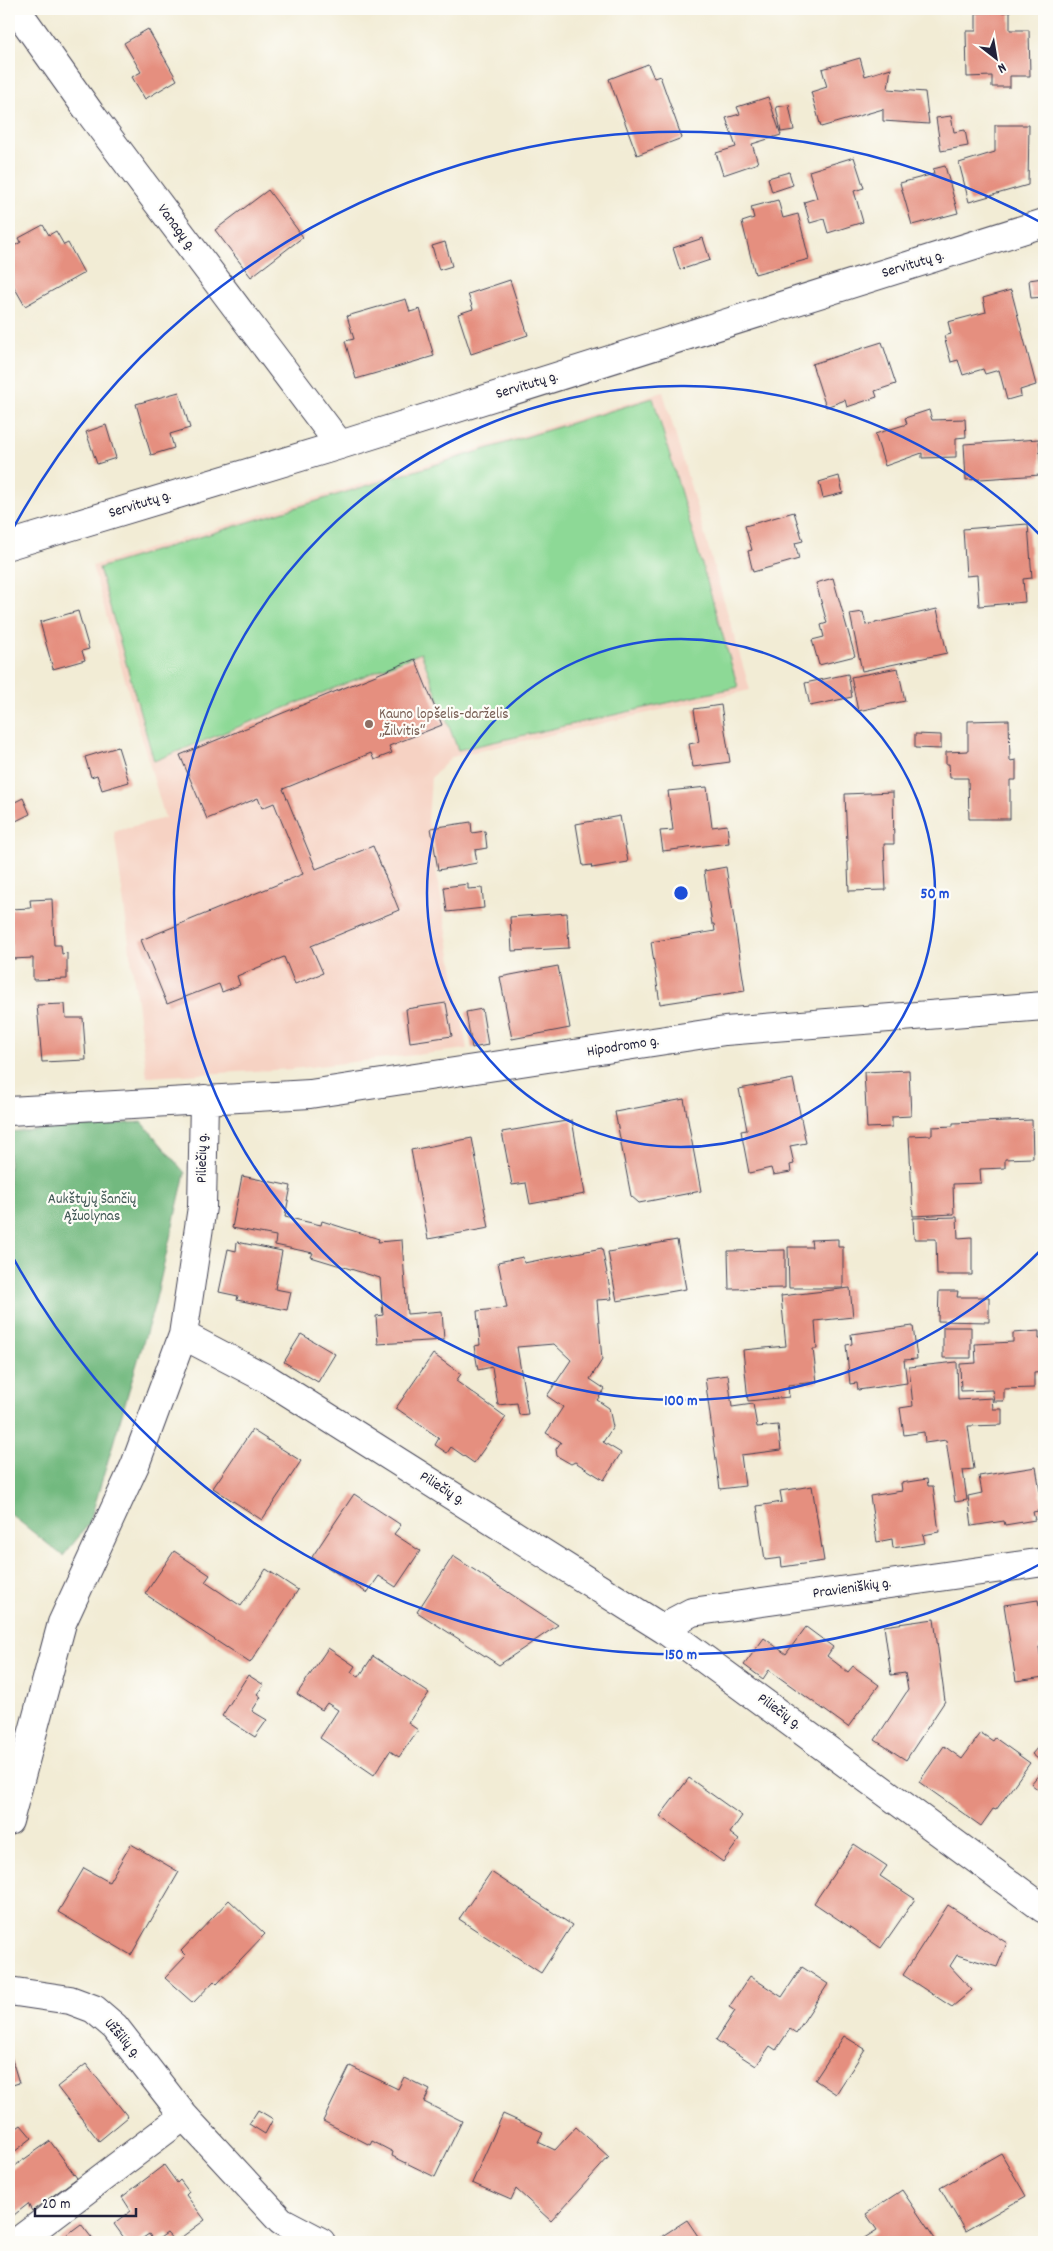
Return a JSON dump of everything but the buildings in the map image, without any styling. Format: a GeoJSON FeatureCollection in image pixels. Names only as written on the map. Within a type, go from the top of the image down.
{"type":"FeatureCollection","features":[{"type":"Feature","properties":{"kind":"street","name":"Vanagų g."},"geometry":{"type":"LineString","coordinates":[[16,9],[90,113],[340,445]]}},
{"type":"Feature","properties":{"kind":"street","name":"Servitutų g."},"geometry":{"type":"LineString","coordinates":[[9,544],[340,445],[1044,224]]}},
{"type":"Feature","properties":{"kind":"street","name":"Hipodromo g."},"geometry":{"type":"LineString","coordinates":[[204,1099],[310,1094],[725,1032],[1044,1006]]}},
{"type":"Feature","properties":{"kind":"street"},"geometry":{"type":"LineString","coordinates":[[9,1111],[204,1099]]}},
{"type":"Feature","properties":{"kind":"street","name":"Piliečių g."},"geometry":{"type":"LineString","coordinates":[[204,1099],[202,1206],[183,1335],[269,1380],[665,1630],[1044,1909]]}},
{"type":"Feature","properties":{"kind":"street"},"geometry":{"type":"LineString","coordinates":[[9,1821],[62,1623],[135,1465],[183,1335]]}},
{"type":"Feature","properties":{"kind":"street","name":"Pravieniškių g."},"geometry":{"type":"LineString","coordinates":[[665,1630],[673,1622],[692,1612],[1044,1562]]}},
{"type":"Feature","properties":{"kind":"street","name":"Užšilių g."},"geometry":{"type":"LineString","coordinates":[[9,1991],[70,2000],[94,2009],[115,2027],[184,2116],[281,2221],[321,2242]]}},
{"type":"Feature","properties":{"kind":"street"},"geometry":{"type":"LineString","coordinates":[[16,2242],[184,2116]]}},
{"type":"Feature","properties":{"kind":"shaded area","name":"Kauno lopšelis-darželis „Žilvitis“"},"geometry":{"type":"Polygon","coordinates":[[[663,392],[750,690],[452,757],[431,778],[428,821],[467,1049],[292,1069],[147,1077],[114,831],[165,818],[92,566],[663,392]]]}},
{"type":"Feature","properties":{"kind":"green space"},"geometry":{"type":"Polygon","coordinates":[[[653,398],[738,687],[458,750],[421,653],[154,761],[99,568],[653,398]]]}},
{"type":"Feature","properties":{"kind":"green space","name":"Aukštųjų Šančių Ąžuolynas"},"geometry":{"type":"Polygon","coordinates":[[[142,1122],[185,1173],[155,1303],[89,1524],[63,1556],[9,1513],[9,1132],[142,1122]]]}},
{"type":"Feature","properties":{"kind":"place","name":"Kauno lopšelis-darželis „Žilvitis“"},"geometry":{"type":"Point","coordinates":[369,724]}}]}
